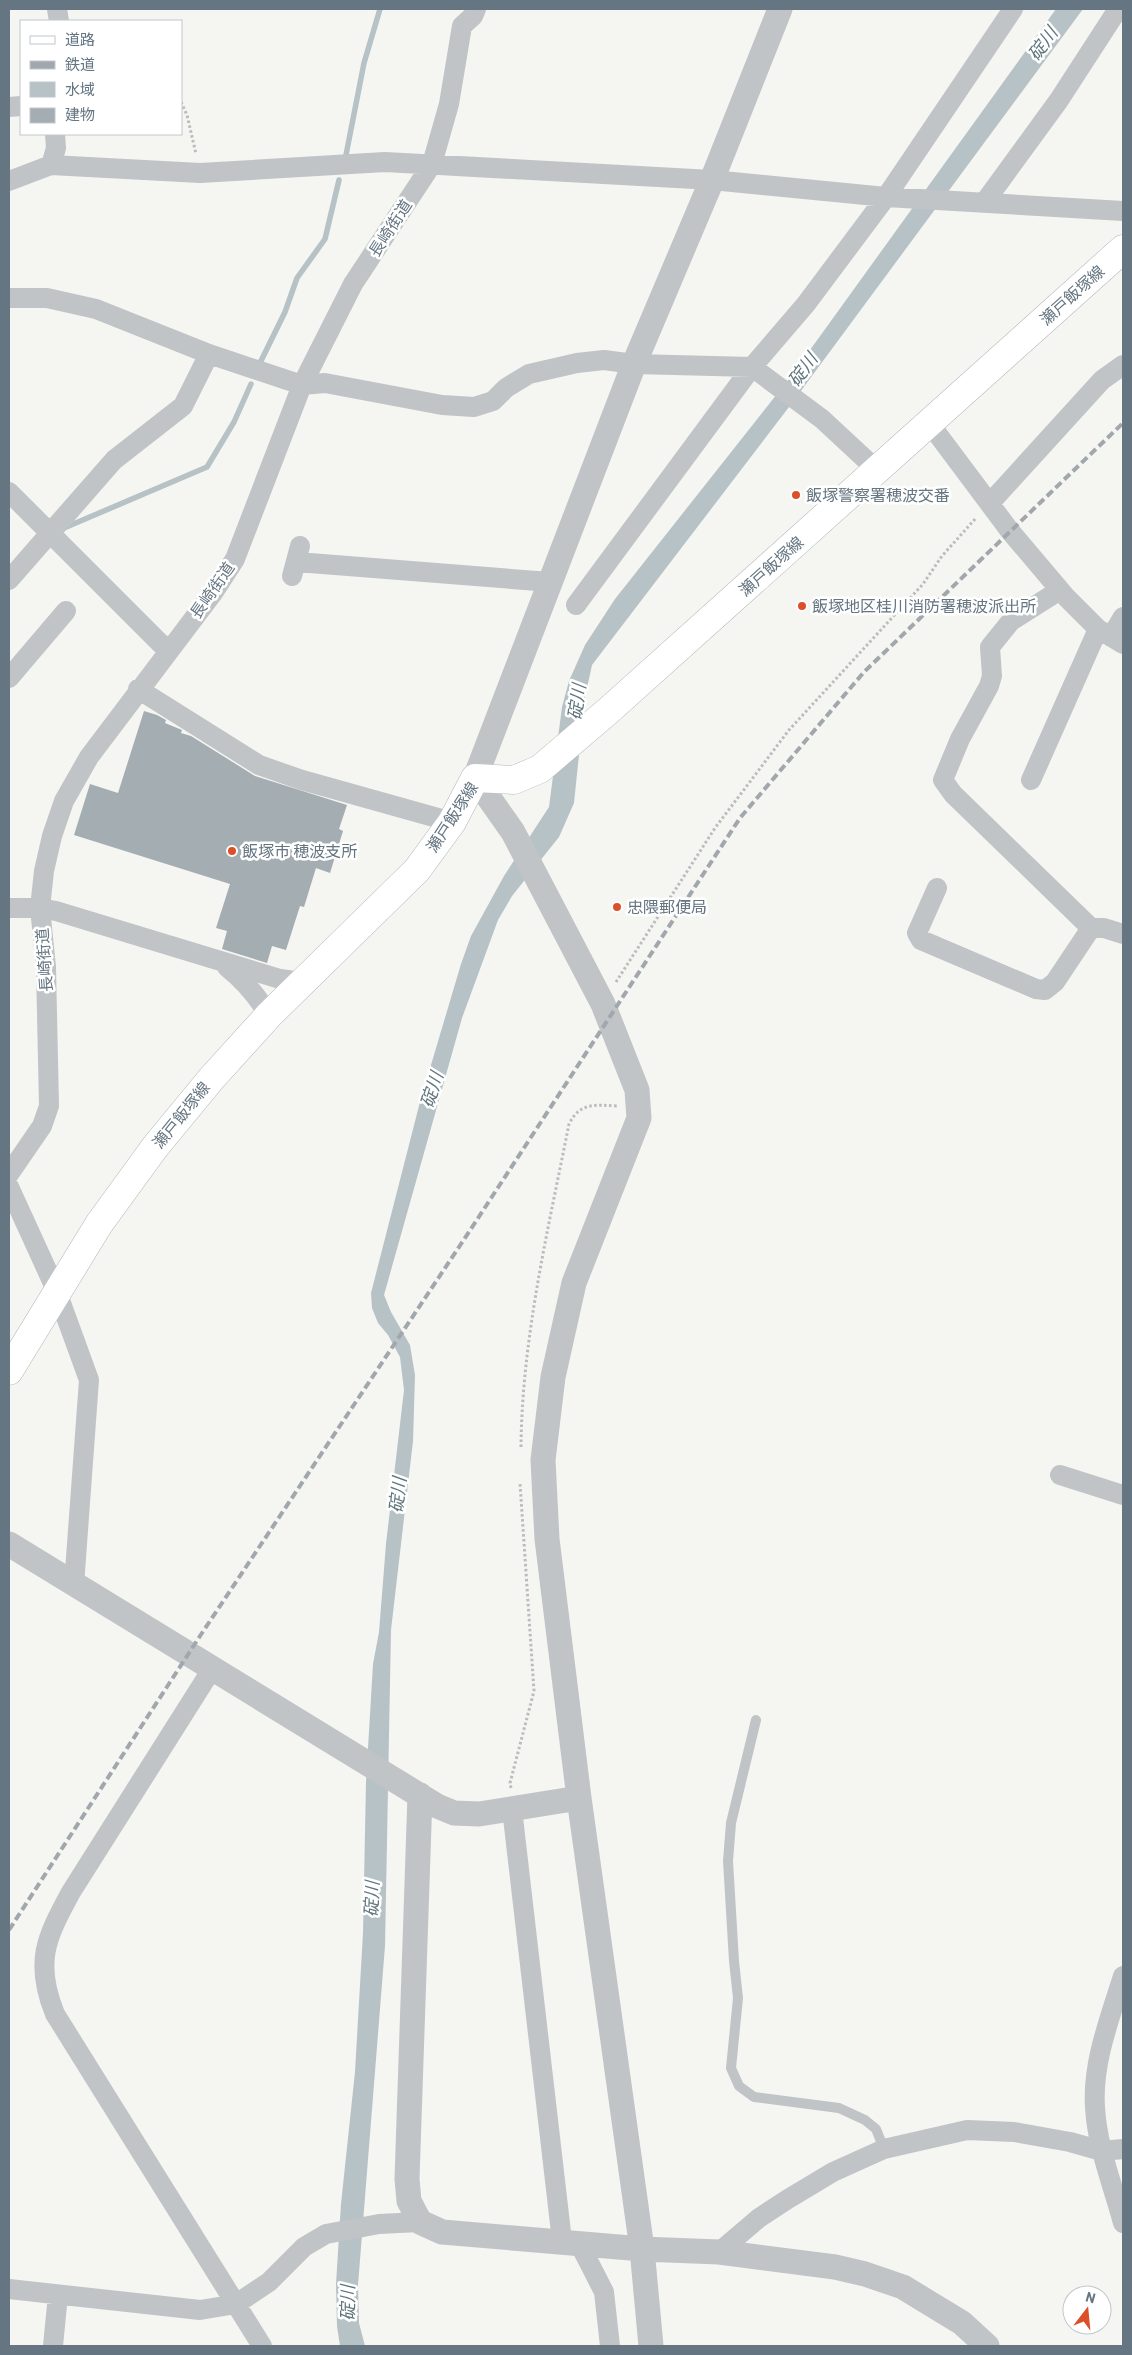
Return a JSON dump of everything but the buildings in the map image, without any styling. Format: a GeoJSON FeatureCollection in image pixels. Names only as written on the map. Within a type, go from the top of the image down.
{"type":"FeatureCollection","features":[{"type":"Feature","properties":{"kind":"main road","name":"瀬戸飯塚線"},"geometry":{"type":"LineString","coordinates":[[9,1371],[100,1224],[155,1147],[211,1079],[269,1015],[417,870],[452,822],[475,778],[514,780],[540,769],[878,471],[1123,249]]}},
{"type":"Feature","properties":{"kind":"street","name":"長崎街道"},"geometry":{"type":"LineString","coordinates":[[9,1174],[42,1126],[48,1106],[46,967],[40,908],[52,836],[64,801],[89,757],[138,689],[213,592],[235,559],[302,385],[353,284],[432,164],[449,104],[463,18],[473,16],[476,9]]}},
{"type":"Feature","properties":{"kind":"street"},"geometry":{"type":"LineString","coordinates":[[651,2346],[642,2249],[579,1798],[547,1539],[543,1460],[552,1377],[574,1283],[639,1118],[637,1090],[603,1004],[552,902],[513,832],[475,778],[634,364],[712,180],[780,9]]}},
{"type":"Feature","properties":{"kind":"street"},"geometry":{"type":"LineString","coordinates":[[576,605],[755,369],[891,197],[1013,9]]}},
{"type":"Feature","properties":{"kind":"street"},"geometry":{"type":"LineString","coordinates":[[980,203],[1059,100],[1118,9]]}},
{"type":"Feature","properties":{"kind":"street"},"geometry":{"type":"LineString","coordinates":[[51,165],[56,148],[55,135]]}},
{"type":"Feature","properties":{"kind":"street"},"geometry":{"type":"LineString","coordinates":[[9,181],[51,165],[200,173],[385,162],[712,180],[891,197],[1123,211]]}},
{"type":"Feature","properties":{"kind":"street"},"geometry":{"type":"LineString","coordinates":[[9,298],[47,298],[96,309],[208,354],[302,385],[325,383],[442,405],[474,406],[493,401],[506,388],[529,374],[577,363],[604,360],[634,364],[755,369],[822,419],[878,471]]}},
{"type":"Feature","properties":{"kind":"street"},"geometry":{"type":"LineString","coordinates":[[9,580],[114,460],[183,406],[208,354]]}},
{"type":"Feature","properties":{"kind":"street"},"geometry":{"type":"LineString","coordinates":[[990,503],[1102,380],[1123,365]]}},
{"type":"Feature","properties":{"kind":"street"},"geometry":{"type":"LineString","coordinates":[[930,424],[1060,590],[1111,637]]}},
{"type":"Feature","properties":{"kind":"street"},"geometry":{"type":"LineString","coordinates":[[9,492],[168,651]]}},
{"type":"Feature","properties":{"kind":"street"},"geometry":{"type":"LineString","coordinates":[[296,561],[550,582]]}},
{"type":"Feature","properties":{"kind":"street"},"geometry":{"type":"LineString","coordinates":[[1060,590],[1011,621],[990,648],[992,676],[989,686],[960,739],[943,780],[952,794],[1091,928],[1104,928],[1123,934]]}},
{"type":"Feature","properties":{"kind":"street"},"geometry":{"type":"LineString","coordinates":[[9,678],[66,611]]}},
{"type":"Feature","properties":{"kind":"street"},"geometry":{"type":"LineString","coordinates":[[1031,780],[1123,618]]}},
{"type":"Feature","properties":{"kind":"street"},"geometry":{"type":"LineString","coordinates":[[138,689],[259,765],[302,780],[452,822]]}},
{"type":"Feature","properties":{"kind":"street"},"geometry":{"type":"LineString","coordinates":[[937,888],[917,932],[921,940],[1036,990],[1045,990],[1055,982],[1091,928]]}},
{"type":"Feature","properties":{"kind":"street"},"geometry":{"type":"LineString","coordinates":[[9,908],[40,908],[56,911],[280,980],[296,981],[307,979]]}},
{"type":"Feature","properties":{"kind":"street"},"geometry":{"type":"LineString","coordinates":[[221,963],[240,977],[269,1015]]}},
{"type":"Feature","properties":{"kind":"street"},"geometry":{"type":"LineString","coordinates":[[9,1187],[58,1292],[89,1380],[74,1585]]}},
{"type":"Feature","properties":{"kind":"street"},"geometry":{"type":"LineString","coordinates":[[1060,1475],[1123,1495]]}},
{"type":"Feature","properties":{"kind":"street"},"geometry":{"type":"LineString","coordinates":[[9,1544],[393,1779],[454,1813],[479,1814],[579,1798]]}},
{"type":"Feature","properties":{"kind":"street"},"geometry":{"type":"LineString","coordinates":[[212,1669],[71,1892],[53,1925],[44,1960],[45,1990],[55,2014],[262,2346]]}},
{"type":"Feature","properties":{"kind":"street"},"geometry":{"type":"LineString","coordinates":[[420,1795],[407,2179],[409,2201],[420,2222]]}},
{"type":"Feature","properties":{"kind":"street"},"geometry":{"type":"LineString","coordinates":[[512,1809],[570,2242],[604,2292],[610,2346]]}},
{"type":"Feature","properties":{"kind":"street"},"geometry":{"type":"LineString","coordinates":[[1123,1976],[1103,2040],[1096,2076],[1095,2107],[1102,2152],[1123,2223]]}},
{"type":"Feature","properties":{"kind":"street"},"geometry":{"type":"LineString","coordinates":[[719,2252],[759,2218],[788,2199],[833,2172],[884,2149],[968,2130],[1014,2132],[1070,2142],[1102,2152],[1123,2149]]}},
{"type":"Feature","properties":{"kind":"street"},"geometry":{"type":"LineString","coordinates":[[9,2289],[200,2310],[236,2304],[269,2282],[304,2247],[326,2234],[379,2224],[420,2222],[442,2232],[642,2249],[719,2252],[835,2267],[865,2274],[903,2287],[962,2323],[988,2346]]}},
{"type":"Feature","properties":{"kind":"street"},"geometry":{"type":"LineString","coordinates":[[53,2346],[58,2295]]}},
{"type":"Feature","properties":{"kind":"lane"},"geometry":{"type":"LineString","coordinates":[[756,1720],[731,1823],[728,1861],[738,1998],[731,2068],[739,2086],[754,2097],[839,2108],[865,2120],[876,2129],[884,2149]]}},
{"type":"Feature","properties":{"kind":"path"},"geometry":{"type":"LineString","coordinates":[[182,104],[187,115],[200,173]]}},
{"type":"Feature","properties":{"kind":"path"},"geometry":{"type":"LineString","coordinates":[[603,1004],[715,828],[789,730],[923,584],[942,556],[990,503]]}},
{"type":"Feature","properties":{"kind":"water","name":"碇川"},"geometry":{"type":"Polygon","coordinates":[[[1056,9],[1083,9],[789,407],[592,665],[585,697],[574,803],[559,837],[512,896],[498,920],[462,1018],[384,1295],[391,1312],[410,1345],[415,1375],[413,1441],[391,1630],[385,1946],[358,2285],[359,2323],[365,2346],[340,2346],[337,2326],[336,2284],[341,2204],[355,2072],[363,1933],[366,1782],[373,1664],[379,1632],[386,1544],[404,1390],[400,1357],[388,1335],[378,1323],[372,1308],[371,1293],[420,1102],[461,964],[471,936],[504,876],[549,807],[562,707],[569,681],[585,645],[615,599],[792,375],[1056,9]]]}},
{"type":"Feature","properties":{"kind":"waterway"},"geometry":{"type":"LineString","coordinates":[[345,160],[364,63],[380,9]]}},
{"type":"Feature","properties":{"kind":"waterway"},"geometry":{"type":"LineString","coordinates":[[258,367],[285,312],[297,278],[325,239],[339,180]]}},
{"type":"Feature","properties":{"kind":"waterway"},"geometry":{"type":"LineString","coordinates":[[64,528],[207,467],[234,422],[251,384]]}},
{"type":"Feature","properties":{"kind":"railway"},"geometry":{"type":"LineString","coordinates":[[9,1930],[200,1636],[463,1241],[740,818],[864,672],[1123,423]]}},
{"type":"Feature","properties":{"kind":"place","name":"飯塚警察署穂波交番"},"geometry":{"type":"Point","coordinates":[796,495]}},
{"type":"Feature","properties":{"kind":"place","name":"飯塚地区桂川消防署穂波派出所"},"geometry":{"type":"Point","coordinates":[802,606]}},
{"type":"Feature","properties":{"kind":"place","name":"飯塚市 穂波支所"},"geometry":{"type":"Point","coordinates":[232,851]}},
{"type":"Feature","properties":{"kind":"place","name":"忠隈郵便局"},"geometry":{"type":"Point","coordinates":[617,907]}}]}
